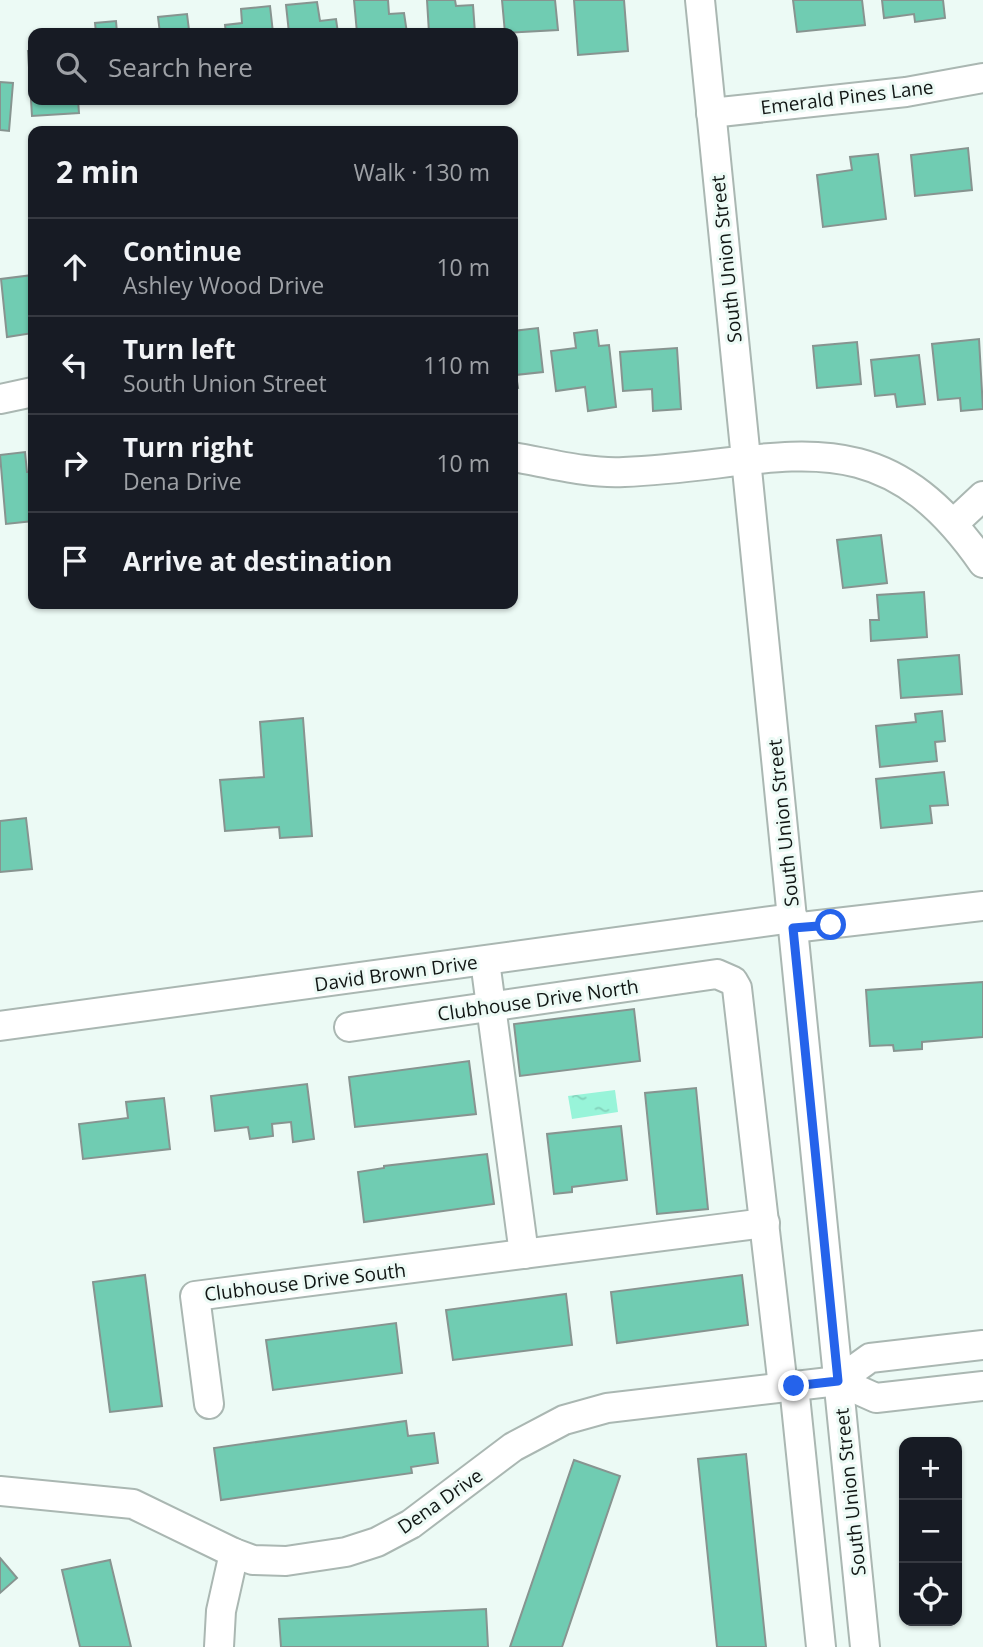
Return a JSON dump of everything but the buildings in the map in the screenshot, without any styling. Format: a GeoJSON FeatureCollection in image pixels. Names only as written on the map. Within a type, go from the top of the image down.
{"type":"FeatureCollection","features":[{"type":"Feature","properties":{"kind":"street","name":"South Union Street"},"geometry":{"type":"LineString","coordinates":[[700,0],[865,1647]]}},
{"type":"Feature","properties":{"kind":"street","name":"Emerald Pines Lane"},"geometry":{"type":"LineString","coordinates":[[711,113],[905,92],[983,78]]}},
{"type":"Feature","properties":{"kind":"street"},"geometry":{"type":"LineString","coordinates":[[0,399],[28,393]]}},
{"type":"Feature","properties":{"kind":"street"},"geometry":{"type":"LineString","coordinates":[[518,458],[621,472],[807,455],[844,458],[872,466],[926,496],[953,524],[983,563]]}},
{"type":"Feature","properties":{"kind":"street"},"geometry":{"type":"LineString","coordinates":[[953,524],[983,496]]}},
{"type":"Feature","properties":{"kind":"street","name":"David Brown Drive"},"geometry":{"type":"LineString","coordinates":[[0,1026],[793,923],[983,906]]}},
{"type":"Feature","properties":{"kind":"street"},"geometry":{"type":"LineString","coordinates":[[485,961],[524,1254]]}},
{"type":"Feature","properties":{"kind":"street","name":"Clubhouse Drive North"},"geometry":{"type":"LineString","coordinates":[[349,1027],[718,974],[727,976],[737,988],[765,1223]]}},
{"type":"Feature","properties":{"kind":"street"},"geometry":{"type":"LineString","coordinates":[[765,1223],[789,1387],[821,1647]]}},
{"type":"Feature","properties":{"kind":"street","name":"Clubhouse Drive South"},"geometry":{"type":"LineString","coordinates":[[209,1404],[195,1296],[765,1223]]}},
{"type":"Feature","properties":{"kind":"street"},"geometry":{"type":"LineString","coordinates":[[838,1381],[870,1358],[983,1345]]}},
{"type":"Feature","properties":{"kind":"street"},"geometry":{"type":"LineString","coordinates":[[838,1381],[876,1398],[983,1386]]}},
{"type":"Feature","properties":{"kind":"street","name":"Dena Drive"},"geometry":{"type":"LineString","coordinates":[[0,1491],[134,1504],[234,1553],[253,1560],[286,1561],[346,1552],[377,1542],[411,1524],[513,1447],[564,1420],[607,1408],[838,1381]]}},
{"type":"Feature","properties":{"kind":"street"},"geometry":{"type":"LineString","coordinates":[[219,1647],[221,1611],[234,1553]]}},
{"type":"Feature","properties":{"kind":"water"},"geometry":{"type":"Polygon","coordinates":[[[615,1090],[618,1112],[572,1119],[568,1096],[615,1090]]]}},
{"type":"Feature","properties":{"kind":"route"},"geometry":{"type":"LineString","coordinates":[[794,1386],[838,1381],[793,928],[831,925]]}}]}
